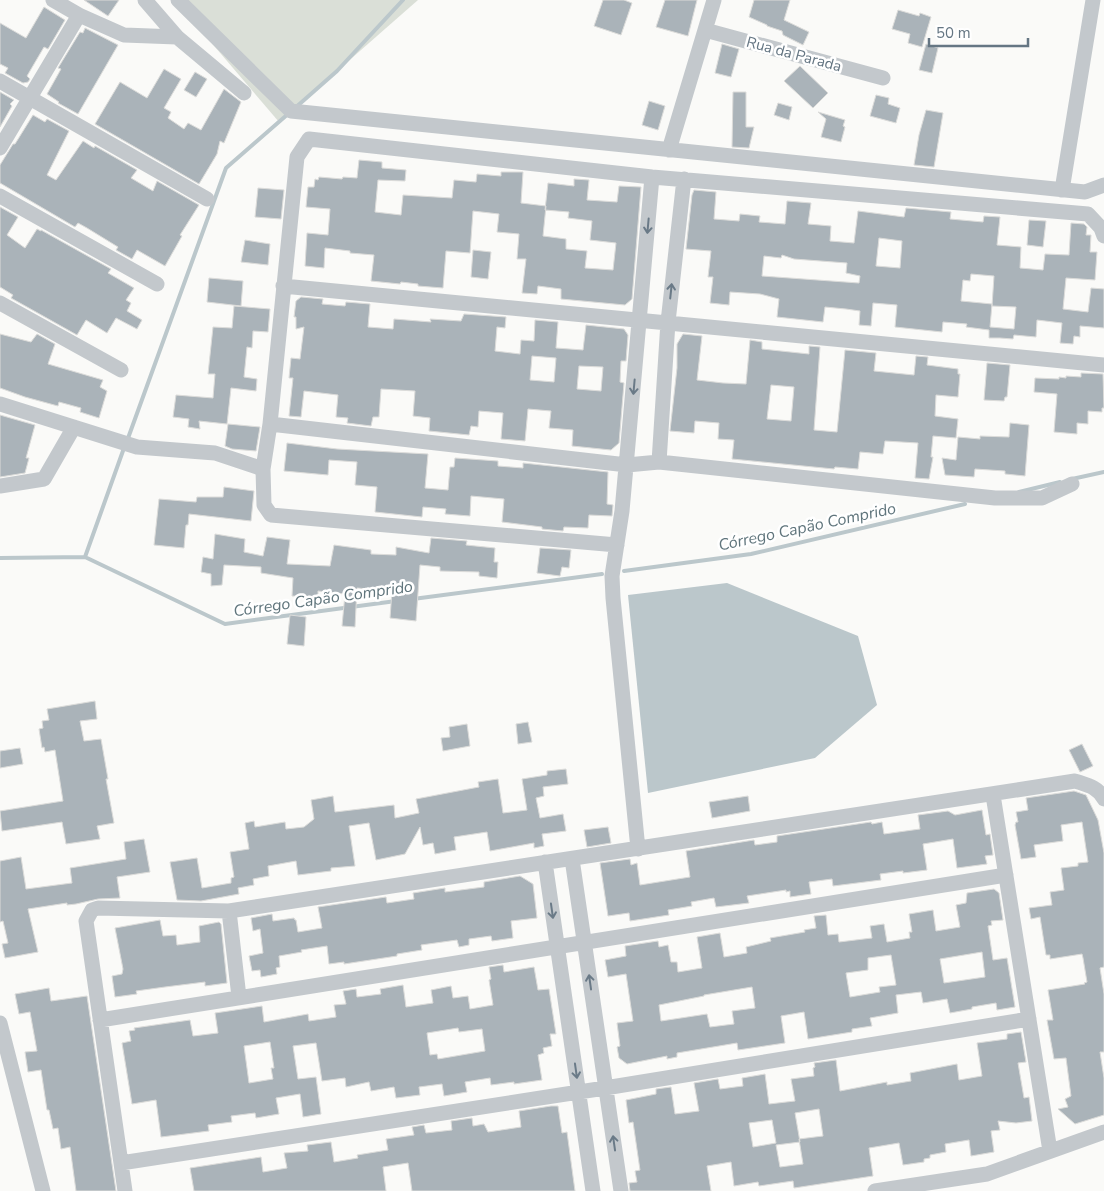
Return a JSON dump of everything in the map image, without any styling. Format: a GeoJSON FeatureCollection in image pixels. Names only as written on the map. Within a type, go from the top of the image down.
{"type":"FeatureCollection","features":[{"type":"Feature","properties":{"kind":"street"},"geometry":{"type":"LineString","coordinates":[[53,0],[78,15],[124,35],[177,37]]}},
{"type":"Feature","properties":{"kind":"street"},"geometry":{"type":"LineString","coordinates":[[144,0],[177,37],[244,93]]}},
{"type":"Feature","properties":{"kind":"street"},"geometry":{"type":"LineString","coordinates":[[178,0],[290,111],[1062,190],[1085,192],[1104,185]]}},
{"type":"Feature","properties":{"kind":"street"},"geometry":{"type":"LineString","coordinates":[[669,150],[714,0]]}},
{"type":"Feature","properties":{"kind":"street"},"geometry":{"type":"LineString","coordinates":[[1062,190],[1093,0]]}},
{"type":"Feature","properties":{"kind":"street"},"geometry":{"type":"LineString","coordinates":[[0,148],[78,15]]}},
{"type":"Feature","properties":{"kind":"street","name":"Rua da Parada"},"geometry":{"type":"LineString","coordinates":[[705,30],[883,78]]}},
{"type":"Feature","properties":{"kind":"street"},"geometry":{"type":"LineString","coordinates":[[0,82],[207,198]]}},
{"type":"Feature","properties":{"kind":"street"},"geometry":{"type":"LineString","coordinates":[[617,545],[271,514],[264,505],[263,469],[270,424],[297,157],[309,139],[652,177],[1088,214],[1101,228],[1104,236]]}},
{"type":"Feature","properties":{"kind":"street"},"geometry":{"type":"LineString","coordinates":[[638,849],[612,598],[612,576],[627,465],[652,177]]}},
{"type":"Feature","properties":{"kind":"street"},"geometry":{"type":"LineString","coordinates":[[659,462],[668,322],[684,179]]}},
{"type":"Feature","properties":{"kind":"street"},"geometry":{"type":"LineString","coordinates":[[0,196],[157,284]]}},
{"type":"Feature","properties":{"kind":"street"},"geometry":{"type":"LineString","coordinates":[[283,286],[1104,365]]}},
{"type":"Feature","properties":{"kind":"street"},"geometry":{"type":"LineString","coordinates":[[0,303],[121,370]]}},
{"type":"Feature","properties":{"kind":"street"},"geometry":{"type":"LineString","coordinates":[[0,404],[136,447],[215,453],[263,469]]}},
{"type":"Feature","properties":{"kind":"street"},"geometry":{"type":"LineString","coordinates":[[270,424],[627,465],[659,462],[995,498],[1042,498],[1072,484]]}},
{"type":"Feature","properties":{"kind":"street"},"geometry":{"type":"LineString","coordinates":[[0,486],[44,478],[74,427]]}},
{"type":"Feature","properties":{"kind":"street"},"geometry":{"type":"LineString","coordinates":[[125,1191],[86,921],[92,910],[98,908],[119,910],[172,908],[229,911],[1075,781],[1092,787],[1104,799]]}},
{"type":"Feature","properties":{"kind":"street"},"geometry":{"type":"LineString","coordinates":[[992,795],[1050,1151]]}},
{"type":"Feature","properties":{"kind":"street"},"geometry":{"type":"LineString","coordinates":[[572,859],[621,1191]]}},
{"type":"Feature","properties":{"kind":"street"},"geometry":{"type":"LineString","coordinates":[[545,862],[593,1191]]}},
{"type":"Feature","properties":{"kind":"street"},"geometry":{"type":"LineString","coordinates":[[100,1020],[1006,875]]}},
{"type":"Feature","properties":{"kind":"street"},"geometry":{"type":"LineString","coordinates":[[229,911],[239,997]]}},
{"type":"Feature","properties":{"kind":"street"},"geometry":{"type":"LineString","coordinates":[[121,1163],[606,1088],[1029,1019]]}},
{"type":"Feature","properties":{"kind":"street"},"geometry":{"type":"LineString","coordinates":[[0,1023],[5,1062],[43,1191]]}},
{"type":"Feature","properties":{"kind":"street"},"geometry":{"type":"LineString","coordinates":[[875,1191],[900,1189],[987,1174],[1104,1132]]}},
{"type":"Feature","properties":{"kind":"shaded area"},"geometry":{"type":"Polygon","coordinates":[[[175,0],[418,0],[279,122],[175,0]]]}},
{"type":"Feature","properties":{"kind":"shaded area"},"geometry":{"type":"Polygon","coordinates":[[[727,583],[858,636],[877,705],[815,758],[648,793],[628,595],[727,583]]]}},
{"type":"Feature","properties":{"kind":"building"},"geometry":{"type":"Polygon","coordinates":[[[84,0],[119,0],[108,16],[84,0]]]}},
{"type":"Feature","properties":{"kind":"building"},"geometry":{"type":"Polygon","coordinates":[[[603,0],[624,0],[632,3],[621,35],[594,26],[603,0]]]}},
{"type":"Feature","properties":{"kind":"building"},"geometry":{"type":"Polygon","coordinates":[[[665,0],[697,0],[688,36],[656,27],[665,0]]]}},
{"type":"Feature","properties":{"kind":"building"},"geometry":{"type":"Polygon","coordinates":[[[754,0],[790,0],[784,20],[809,32],[803,45],[783,35],[782,31],[749,17],[754,0]]]}},
{"type":"Feature","properties":{"kind":"building"},"geometry":{"type":"Polygon","coordinates":[[[44,7],[65,20],[48,49],[44,47],[27,76],[30,79],[28,82],[23,83],[5,73],[8,68],[0,64],[0,23],[26,38],[44,7]]]}},
{"type":"Feature","properties":{"kind":"building"},"geometry":{"type":"Polygon","coordinates":[[[898,10],[919,16],[920,13],[931,17],[922,47],[908,43],[910,34],[892,29],[898,10]]]}},
{"type":"Feature","properties":{"kind":"building"},"geometry":{"type":"Polygon","coordinates":[[[85,28],[118,45],[78,114],[58,103],[47,94],[61,69],[58,68],[80,32],[83,33],[85,28]]]}},
{"type":"Feature","properties":{"kind":"building"},"geometry":{"type":"Polygon","coordinates":[[[722,44],[739,49],[731,77],[715,73],[722,44]]]}},
{"type":"Feature","properties":{"kind":"building"},"geometry":{"type":"Polygon","coordinates":[[[926,44],[938,48],[932,73],[919,70],[926,44]]]}},
{"type":"Feature","properties":{"kind":"building"},"geometry":{"type":"Polygon","coordinates":[[[800,66],[828,93],[813,108],[784,81],[800,66]]]}},
{"type":"Feature","properties":{"kind":"building"},"geometry":{"type":"Polygon","coordinates":[[[164,69],[181,79],[164,108],[171,112],[168,118],[184,129],[188,123],[201,130],[224,89],[241,102],[224,143],[220,141],[217,154],[199,184],[95,124],[120,82],[147,98],[164,69]]]}},
{"type":"Feature","properties":{"kind":"building"},"geometry":{"type":"Polygon","coordinates":[[[195,72],[207,79],[196,97],[184,90],[195,72]]]}},
{"type":"Feature","properties":{"kind":"building"},"geometry":{"type":"Polygon","coordinates":[[[0,92],[14,100],[10,104],[12,106],[0,127],[0,92]]]}},
{"type":"Feature","properties":{"kind":"building"},"geometry":{"type":"Polygon","coordinates":[[[733,92],[746,92],[746,127],[754,127],[749,148],[732,147],[733,92]]]}},
{"type":"Feature","properties":{"kind":"building"},"geometry":{"type":"Polygon","coordinates":[[[876,95],[889,98],[888,104],[900,108],[896,123],[870,116],[876,95]]]}},
{"type":"Feature","properties":{"kind":"building"},"geometry":{"type":"Polygon","coordinates":[[[649,101],[665,106],[658,130],[642,125],[649,101]]]}},
{"type":"Feature","properties":{"kind":"building"},"geometry":{"type":"Polygon","coordinates":[[[778,103],[792,107],[789,120],[774,115],[778,103]]]}},
{"type":"Feature","properties":{"kind":"building"},"geometry":{"type":"Polygon","coordinates":[[[926,110],[943,113],[934,167],[914,165],[919,135],[926,110]]]}},
{"type":"Feature","properties":{"kind":"building"},"geometry":{"type":"Polygon","coordinates":[[[818,112],[845,120],[841,142],[821,137],[826,119],[818,112]]]}},
{"type":"Feature","properties":{"kind":"building"},"geometry":{"type":"Polygon","coordinates":[[[33,115],[45,122],[47,119],[69,131],[47,175],[56,180],[83,141],[137,170],[131,178],[153,191],[157,181],[199,205],[180,235],[182,236],[165,266],[137,250],[132,259],[116,250],[118,247],[87,228],[78,223],[75,227],[0,183],[0,165],[33,115]]]}},
{"type":"Feature","properties":{"kind":"building"},"geometry":{"type":"Polygon","coordinates":[[[359,160],[382,162],[382,168],[406,170],[405,181],[378,180],[375,212],[401,215],[403,195],[452,198],[454,180],[476,182],[477,174],[501,176],[501,172],[523,172],[521,203],[545,206],[548,183],[574,186],[574,179],[589,180],[587,200],[617,202],[619,186],[641,187],[632,299],[625,305],[561,299],[561,289],[538,286],[537,294],[522,293],[526,259],[517,259],[519,234],[497,232],[499,214],[473,211],[470,253],[446,251],[443,288],[418,286],[418,284],[401,282],[400,284],[371,281],[374,255],[350,253],[350,251],[325,248],[324,268],[305,266],[307,233],[328,235],[330,209],[306,207],[308,187],[314,187],[315,179],[318,180],[319,177],[357,178],[359,160]],[[546,210],[543,236],[566,239],[566,249],[587,251],[585,268],[613,270],[616,243],[590,240],[592,221],[568,218],[569,212],[546,210]]]}},
{"type":"Feature","properties":{"kind":"building"},"geometry":{"type":"Polygon","coordinates":[[[258,188],[284,190],[281,219],[255,217],[258,188]]]}},
{"type":"Feature","properties":{"kind":"building"},"geometry":{"type":"Polygon","coordinates":[[[694,190],[716,192],[714,219],[739,221],[740,214],[760,216],[759,222],[785,224],[787,201],[811,203],[808,224],[831,226],[830,241],[854,243],[858,211],[904,217],[906,208],[951,212],[950,219],[983,222],[984,216],[1000,217],[997,245],[1021,247],[1020,268],[1043,270],[1045,254],[1069,255],[1071,223],[1084,224],[1087,227],[1086,235],[1091,235],[1090,252],[1097,252],[1095,280],[1066,278],[1063,309],[1088,312],[1091,288],[1104,289],[1104,328],[1080,326],[1080,337],[1074,336],[1073,344],[1060,343],[1062,323],[1037,320],[1036,337],[1014,335],[1013,339],[989,338],[989,330],[966,327],[967,324],[943,322],[942,332],[895,327],[897,305],[873,303],[871,326],[859,325],[860,311],[846,309],[825,307],[823,322],[777,317],[779,299],[760,294],[730,292],[729,305],[710,303],[713,277],[708,277],[711,251],[686,249],[694,190]],[[879,238],[876,266],[900,268],[902,241],[879,238]],[[782,255],[781,258],[764,256],[762,276],[859,283],[860,276],[846,273],[847,263],[794,259],[782,255]],[[971,274],[970,281],[963,280],[961,301],[992,304],[990,327],[1014,329],[1016,307],[992,306],[994,276],[971,274]]]}},
{"type":"Feature","properties":{"kind":"building"},"geometry":{"type":"Polygon","coordinates":[[[0,207],[18,217],[7,235],[25,248],[37,229],[41,230],[111,269],[108,273],[134,288],[126,300],[131,303],[127,311],[142,320],[137,329],[116,318],[107,333],[86,320],[77,335],[11,298],[13,295],[0,287],[0,207]]]}},
{"type":"Feature","properties":{"kind":"building"},"geometry":{"type":"Polygon","coordinates":[[[1029,220],[1046,221],[1043,247],[1027,245],[1029,220]]]}},
{"type":"Feature","properties":{"kind":"building"},"geometry":{"type":"Polygon","coordinates":[[[245,240],[270,244],[268,265],[241,262],[245,240]]]}},
{"type":"Feature","properties":{"kind":"building"},"geometry":{"type":"Polygon","coordinates":[[[473,250],[491,252],[488,279],[471,277],[473,250]]]}},
{"type":"Feature","properties":{"kind":"building"},"geometry":{"type":"Polygon","coordinates":[[[209,278],[243,281],[241,306],[207,302],[209,278]]]}},
{"type":"Feature","properties":{"kind":"building"},"geometry":{"type":"Polygon","coordinates":[[[301,297],[323,299],[322,304],[345,306],[346,302],[370,304],[368,327],[393,329],[394,319],[431,322],[430,319],[461,321],[464,314],[506,317],[505,328],[497,327],[495,351],[520,354],[521,340],[534,341],[535,320],[558,322],[556,348],[583,350],[586,325],[624,329],[628,335],[626,361],[621,361],[620,382],[624,383],[619,443],[611,450],[572,446],[573,430],[549,428],[551,411],[528,409],[525,441],[501,439],[503,413],[479,411],[478,427],[471,426],[469,435],[429,431],[430,418],[413,416],[415,391],[381,389],[379,417],[373,417],[371,426],[347,423],[348,418],[336,417],[338,395],[304,391],[301,417],[289,416],[293,378],[289,378],[291,358],[300,359],[304,327],[296,329],[296,317],[294,317],[296,301],[301,297]],[[532,356],[530,380],[554,382],[556,358],[532,356]],[[579,366],[577,389],[601,391],[603,367],[579,366]]]}},
{"type":"Feature","properties":{"kind":"building"},"geometry":{"type":"Polygon","coordinates":[[[234,306],[270,309],[268,332],[253,331],[252,348],[247,347],[244,377],[257,379],[256,391],[231,388],[227,424],[199,421],[200,429],[188,427],[189,419],[173,417],[176,395],[213,398],[215,374],[208,374],[213,327],[232,328],[234,306]]]}},
{"type":"Feature","properties":{"kind":"building"},"geometry":{"type":"Polygon","coordinates":[[[0,334],[31,342],[37,334],[55,344],[48,364],[103,380],[100,387],[107,391],[99,418],[80,412],[81,408],[59,402],[58,406],[0,388],[0,334]]]}},
{"type":"Feature","properties":{"kind":"building"},"geometry":{"type":"Polygon","coordinates":[[[683,334],[702,336],[697,380],[746,384],[750,340],[762,342],[762,349],[809,354],[809,346],[820,347],[814,430],[837,432],[845,350],[876,353],[874,371],[914,375],[916,356],[928,357],[927,365],[958,369],[958,374],[960,374],[958,397],[936,395],[935,416],[958,419],[956,438],[933,436],[931,457],[933,457],[929,479],[915,478],[918,443],[885,441],[883,454],[860,452],[858,469],[835,467],[834,469],[732,459],[734,440],[718,439],[719,423],[695,421],[694,433],[670,431],[677,368],[677,344],[683,334]],[[771,385],[767,419],[791,421],[794,387],[771,385]]]}},
{"type":"Feature","properties":{"kind":"building"},"geometry":{"type":"Polygon","coordinates":[[[987,363],[1010,365],[1007,397],[1005,397],[1004,401],[984,400],[987,363]]]}},
{"type":"Feature","properties":{"kind":"building"},"geometry":{"type":"Polygon","coordinates":[[[1081,373],[1103,374],[1104,408],[1102,408],[1102,412],[1088,411],[1088,424],[1077,423],[1077,434],[1054,432],[1057,394],[1034,392],[1035,378],[1059,379],[1059,377],[1066,378],[1066,376],[1081,377],[1081,373]]]}},
{"type":"Feature","properties":{"kind":"building"},"geometry":{"type":"Polygon","coordinates":[[[0,415],[35,425],[26,458],[29,458],[25,473],[0,477],[0,415]]]}},
{"type":"Feature","properties":{"kind":"building"},"geometry":{"type":"Polygon","coordinates":[[[1010,423],[1029,425],[1025,476],[1005,474],[1005,471],[975,469],[974,477],[945,475],[942,458],[956,460],[958,437],[980,439],[980,436],[1009,437],[1010,423]]]}},
{"type":"Feature","properties":{"kind":"building"},"geometry":{"type":"Polygon","coordinates":[[[228,424],[260,427],[256,451],[232,449],[225,446],[228,424]]]}},
{"type":"Feature","properties":{"kind":"building"},"geometry":{"type":"Polygon","coordinates":[[[287,443],[337,449],[428,454],[425,488],[448,490],[450,467],[454,467],[455,458],[498,461],[498,466],[523,468],[523,463],[608,472],[607,504],[613,505],[612,516],[589,515],[588,528],[564,527],[563,531],[542,529],[542,527],[502,522],[504,499],[471,496],[470,516],[445,514],[446,509],[423,507],[422,517],[375,512],[377,487],[355,485],[357,462],[329,460],[328,475],[284,471],[287,443]]]}},
{"type":"Feature","properties":{"kind":"building"},"geometry":{"type":"Polygon","coordinates":[[[224,487],[254,491],[251,521],[189,514],[184,548],[154,545],[159,499],[196,502],[197,497],[223,497],[224,487]]]}},
{"type":"Feature","properties":{"kind":"building"},"geometry":{"type":"Polygon","coordinates":[[[215,534],[245,539],[244,552],[263,556],[267,537],[290,540],[287,564],[330,566],[334,545],[371,550],[371,554],[396,555],[396,547],[429,553],[431,538],[467,541],[466,545],[495,548],[494,562],[498,562],[497,578],[479,576],[479,572],[440,571],[440,567],[420,565],[416,621],[390,618],[392,591],[357,588],[355,627],[342,626],[345,594],[318,591],[318,597],[292,596],[293,578],[261,573],[261,567],[224,565],[222,585],[211,586],[211,574],[201,572],[203,557],[213,559],[215,534]]]}},
{"type":"Feature","properties":{"kind":"building"},"geometry":{"type":"Polygon","coordinates":[[[540,548],[571,550],[569,568],[562,567],[560,576],[537,573],[540,548]]]}},
{"type":"Feature","properties":{"kind":"building"},"geometry":{"type":"Polygon","coordinates":[[[290,615],[306,617],[304,646],[287,644],[290,615]]]}},
{"type":"Feature","properties":{"kind":"building"},"geometry":{"type":"Polygon","coordinates":[[[95,701],[97,719],[80,721],[84,741],[101,739],[114,823],[97,826],[100,839],[66,844],[62,822],[2,831],[0,811],[63,801],[55,750],[45,752],[44,747],[42,748],[39,729],[43,728],[42,721],[49,720],[47,709],[95,701]]]}},
{"type":"Feature","properties":{"kind":"building"},"geometry":{"type":"Polygon","coordinates":[[[528,722],[532,742],[518,744],[516,724],[528,722]]]}},
{"type":"Feature","properties":{"kind":"building"},"geometry":{"type":"Polygon","coordinates":[[[467,724],[470,746],[443,751],[441,738],[450,737],[449,727],[467,724]]]}},
{"type":"Feature","properties":{"kind":"building"},"geometry":{"type":"Polygon","coordinates":[[[1082,744],[1093,766],[1080,772],[1069,750],[1082,744]]]}},
{"type":"Feature","properties":{"kind":"building"},"geometry":{"type":"Polygon","coordinates":[[[20,748],[23,764],[0,768],[0,751],[20,748]]]}},
{"type":"Feature","properties":{"kind":"building"},"geometry":{"type":"Polygon","coordinates":[[[566,769],[568,784],[543,787],[544,796],[536,798],[540,818],[563,814],[566,831],[542,834],[544,846],[534,848],[534,843],[490,851],[487,832],[454,837],[456,850],[435,854],[433,843],[423,845],[420,827],[405,854],[376,860],[369,823],[349,826],[355,866],[331,868],[331,871],[298,875],[296,861],[268,866],[269,876],[253,879],[254,885],[238,888],[239,894],[201,901],[177,900],[170,862],[197,858],[202,888],[231,883],[231,878],[234,877],[230,852],[249,849],[245,823],[254,821],[255,827],[285,822],[286,829],[304,827],[314,819],[311,800],[333,796],[335,812],[394,805],[395,818],[419,813],[416,799],[479,787],[478,782],[498,779],[503,813],[527,810],[522,779],[547,775],[547,771],[566,769]]]}},
{"type":"Feature","properties":{"kind":"building"},"geometry":{"type":"Polygon","coordinates":[[[1074,791],[1086,795],[1098,820],[1104,853],[1104,967],[1100,968],[1104,994],[1104,1052],[1100,1052],[1104,1078],[1104,1115],[1075,1124],[1058,1109],[1068,1107],[1065,1099],[1071,1096],[1066,1058],[1054,1059],[1047,1020],[1053,1020],[1048,990],[1085,984],[1087,982],[1083,958],[1082,954],[1050,959],[1050,955],[1046,955],[1040,917],[1031,919],[1029,908],[1052,905],[1050,892],[1064,890],[1061,868],[1078,866],[1078,863],[1088,862],[1082,822],[1061,825],[1063,841],[1034,845],[1036,857],[1021,859],[1015,825],[1018,822],[1016,812],[1028,810],[1026,798],[1074,791]]]}},
{"type":"Feature","properties":{"kind":"building"},"geometry":{"type":"Polygon","coordinates":[[[748,796],[750,811],[712,818],[709,802],[748,796]]]}},
{"type":"Feature","properties":{"kind":"building"},"geometry":{"type":"Polygon","coordinates":[[[982,810],[986,835],[990,834],[993,855],[985,856],[987,864],[957,868],[953,839],[923,844],[927,870],[880,874],[881,880],[833,886],[832,879],[809,882],[811,894],[790,897],[790,891],[786,892],[786,890],[747,896],[749,903],[716,907],[714,898],[691,902],[692,906],[668,910],[669,915],[630,921],[629,913],[608,916],[600,863],[630,859],[631,865],[637,863],[640,885],[690,877],[686,851],[754,840],[755,845],[777,842],[777,836],[871,822],[872,824],[882,822],[884,834],[920,829],[918,815],[948,811],[955,815],[982,810]]]}},
{"type":"Feature","properties":{"kind":"building"},"geometry":{"type":"Polygon","coordinates":[[[608,827],[611,843],[587,847],[584,830],[608,827]]]}},
{"type":"Feature","properties":{"kind":"building"},"geometry":{"type":"Polygon","coordinates":[[[144,839],[150,872],[117,877],[120,898],[98,899],[76,904],[67,905],[67,903],[28,909],[38,952],[5,958],[2,944],[8,943],[3,921],[0,922],[0,861],[21,857],[26,889],[72,883],[70,868],[126,859],[124,842],[144,839]]]}},
{"type":"Feature","properties":{"kind":"building"},"geometry":{"type":"Polygon","coordinates":[[[520,876],[533,884],[537,918],[511,921],[513,938],[492,941],[491,936],[469,939],[469,945],[459,947],[457,940],[421,945],[422,950],[344,964],[344,962],[329,964],[327,946],[279,956],[280,967],[276,968],[277,974],[261,977],[260,970],[252,971],[249,956],[263,953],[260,929],[253,931],[251,918],[272,914],[273,921],[294,918],[298,932],[322,928],[318,907],[386,897],[387,903],[414,899],[413,893],[445,888],[445,892],[484,887],[484,882],[520,876]]]}},
{"type":"Feature","properties":{"kind":"building"},"geometry":{"type":"Polygon","coordinates":[[[994,889],[999,893],[1003,920],[991,921],[992,925],[988,926],[993,960],[1007,958],[1015,1007],[997,1010],[996,1003],[950,1013],[947,999],[923,1003],[921,992],[896,995],[898,1013],[870,1018],[872,1026],[852,1029],[852,1032],[808,1039],[804,1012],[781,1016],[785,1043],[738,1050],[737,1043],[677,1053],[677,1057],[667,1059],[667,1056],[627,1064],[619,1058],[617,1047],[620,1046],[617,1023],[633,1021],[626,974],[608,977],[605,960],[626,956],[625,946],[658,941],[659,947],[668,945],[671,962],[677,962],[678,972],[702,968],[697,937],[720,933],[724,957],[747,953],[746,947],[771,941],[770,938],[805,932],[804,930],[816,928],[814,916],[826,915],[828,935],[838,934],[839,942],[872,938],[870,926],[884,924],[887,942],[910,938],[909,932],[912,932],[909,914],[933,910],[936,931],[960,927],[956,905],[966,903],[967,893],[994,889]],[[982,952],[940,959],[944,983],[985,977],[982,952]],[[891,955],[868,958],[868,970],[846,973],[850,997],[880,992],[879,987],[896,985],[891,955]],[[752,987],[659,1005],[661,1021],[707,1014],[710,1027],[734,1024],[732,1011],[755,1008],[752,987]]]}},
{"type":"Feature","properties":{"kind":"building"},"geometry":{"type":"Polygon","coordinates":[[[160,920],[163,936],[176,935],[177,945],[200,942],[199,926],[219,922],[221,924],[227,983],[205,986],[205,982],[165,987],[136,991],[137,994],[115,997],[112,976],[122,974],[123,969],[115,928],[160,920]]]}},
{"type":"Feature","properties":{"kind":"building"},"geometry":{"type":"Polygon","coordinates":[[[503,965],[504,972],[534,967],[538,990],[549,989],[556,1034],[550,1034],[552,1046],[543,1048],[544,1053],[538,1055],[542,1080],[491,1085],[490,1078],[465,1082],[467,1092],[444,1096],[442,1084],[419,1087],[420,1095],[396,1098],[394,1087],[371,1091],[369,1082],[346,1087],[345,1078],[322,1081],[316,1043],[293,1046],[298,1079],[316,1077],[321,1114],[303,1117],[300,1094],[276,1098],[279,1114],[256,1118],[255,1113],[231,1116],[232,1122],[208,1125],[209,1131],[161,1137],[156,1100],[132,1104],[122,1043],[131,1041],[129,1031],[135,1030],[134,1028],[190,1020],[193,1036],[218,1033],[215,1013],[262,1006],[264,1022],[308,1014],[309,1021],[336,1017],[334,1005],[346,1004],[343,991],[356,989],[357,997],[381,994],[380,989],[403,985],[406,1007],[433,1003],[431,990],[451,986],[453,998],[468,996],[470,1009],[493,1005],[489,967],[503,965]],[[458,1028],[427,1033],[430,1055],[437,1054],[438,1059],[485,1051],[482,1029],[459,1032],[458,1028]],[[270,1042],[244,1046],[249,1083],[273,1079],[271,1068],[274,1068],[270,1042]]]}},
{"type":"Feature","properties":{"kind":"building"},"geometry":{"type":"Polygon","coordinates":[[[49,988],[51,1001],[87,996],[116,1191],[76,1191],[70,1147],[61,1149],[58,1128],[53,1129],[49,1110],[47,1110],[41,1070],[28,1072],[25,1052],[37,1051],[30,1012],[19,1014],[15,994],[49,988]]]}},
{"type":"Feature","properties":{"kind":"building"},"geometry":{"type":"Polygon","coordinates":[[[1021,1032],[1026,1062],[1018,1063],[1024,1098],[1029,1097],[1032,1121],[1016,1123],[998,1121],[1000,1130],[991,1131],[994,1152],[971,1156],[969,1140],[945,1144],[946,1152],[930,1155],[930,1158],[924,1159],[924,1162],[903,1165],[899,1143],[869,1148],[873,1176],[794,1188],[793,1181],[759,1186],[758,1182],[734,1186],[731,1162],[707,1166],[711,1191],[630,1191],[629,1183],[637,1182],[635,1171],[640,1170],[633,1122],[629,1123],[626,1100],[656,1094],[656,1089],[671,1087],[675,1114],[699,1111],[694,1083],[718,1079],[720,1089],[743,1086],[742,1078],[765,1074],[769,1104],[795,1101],[791,1079],[814,1076],[814,1063],[836,1060],[840,1091],[887,1082],[887,1085],[911,1081],[910,1073],[957,1064],[959,1080],[982,1076],[977,1043],[1007,1039],[1007,1034],[1021,1032]],[[819,1109],[795,1113],[799,1139],[823,1136],[819,1109]],[[772,1120],[749,1123],[753,1147],[776,1143],[772,1120]],[[799,1142],[776,1145],[780,1167],[803,1164],[799,1142]]]}},
{"type":"Feature","properties":{"kind":"building"},"geometry":{"type":"Polygon","coordinates":[[[558,1106],[562,1133],[567,1132],[575,1191],[412,1191],[408,1163],[383,1167],[386,1191],[194,1191],[190,1168],[261,1157],[263,1172],[287,1168],[284,1153],[308,1151],[307,1145],[331,1142],[334,1162],[358,1158],[357,1155],[388,1150],[386,1139],[414,1135],[412,1127],[424,1125],[426,1133],[452,1130],[451,1121],[472,1118],[473,1126],[484,1124],[488,1132],[521,1127],[519,1111],[558,1106]]]}},
{"type":"Feature","properties":{"kind":"waterway"},"geometry":{"type":"LineString","coordinates":[[295,108],[337,71],[403,0]]}},
{"type":"Feature","properties":{"kind":"waterway"},"geometry":{"type":"LineString","coordinates":[[127,441],[226,168],[288,114]]}},
{"type":"Feature","properties":{"kind":"waterway"},"geometry":{"type":"LineString","coordinates":[[85,557],[124,448]]}},
{"type":"Feature","properties":{"kind":"waterway","name":"Córrego Capão Comprido"},"geometry":{"type":"LineString","coordinates":[[1072,479],[1104,472]]}},
{"type":"Feature","properties":{"kind":"waterway","name":"Córrego Capão Comprido"},"geometry":{"type":"LineString","coordinates":[[1019,492],[1060,482]]}},
{"type":"Feature","properties":{"kind":"waterway","name":"Córrego Capão Comprido"},"geometry":{"type":"LineString","coordinates":[[624,571],[751,554],[965,504]]}},
{"type":"Feature","properties":{"kind":"waterway","name":"Córrego Capão Comprido"},"geometry":{"type":"LineString","coordinates":[[0,558],[85,557],[225,624],[396,601]]}},
{"type":"Feature","properties":{"kind":"waterway","name":"Córrego Capão Comprido"},"geometry":{"type":"LineString","coordinates":[[413,599],[602,574]]}}]}
